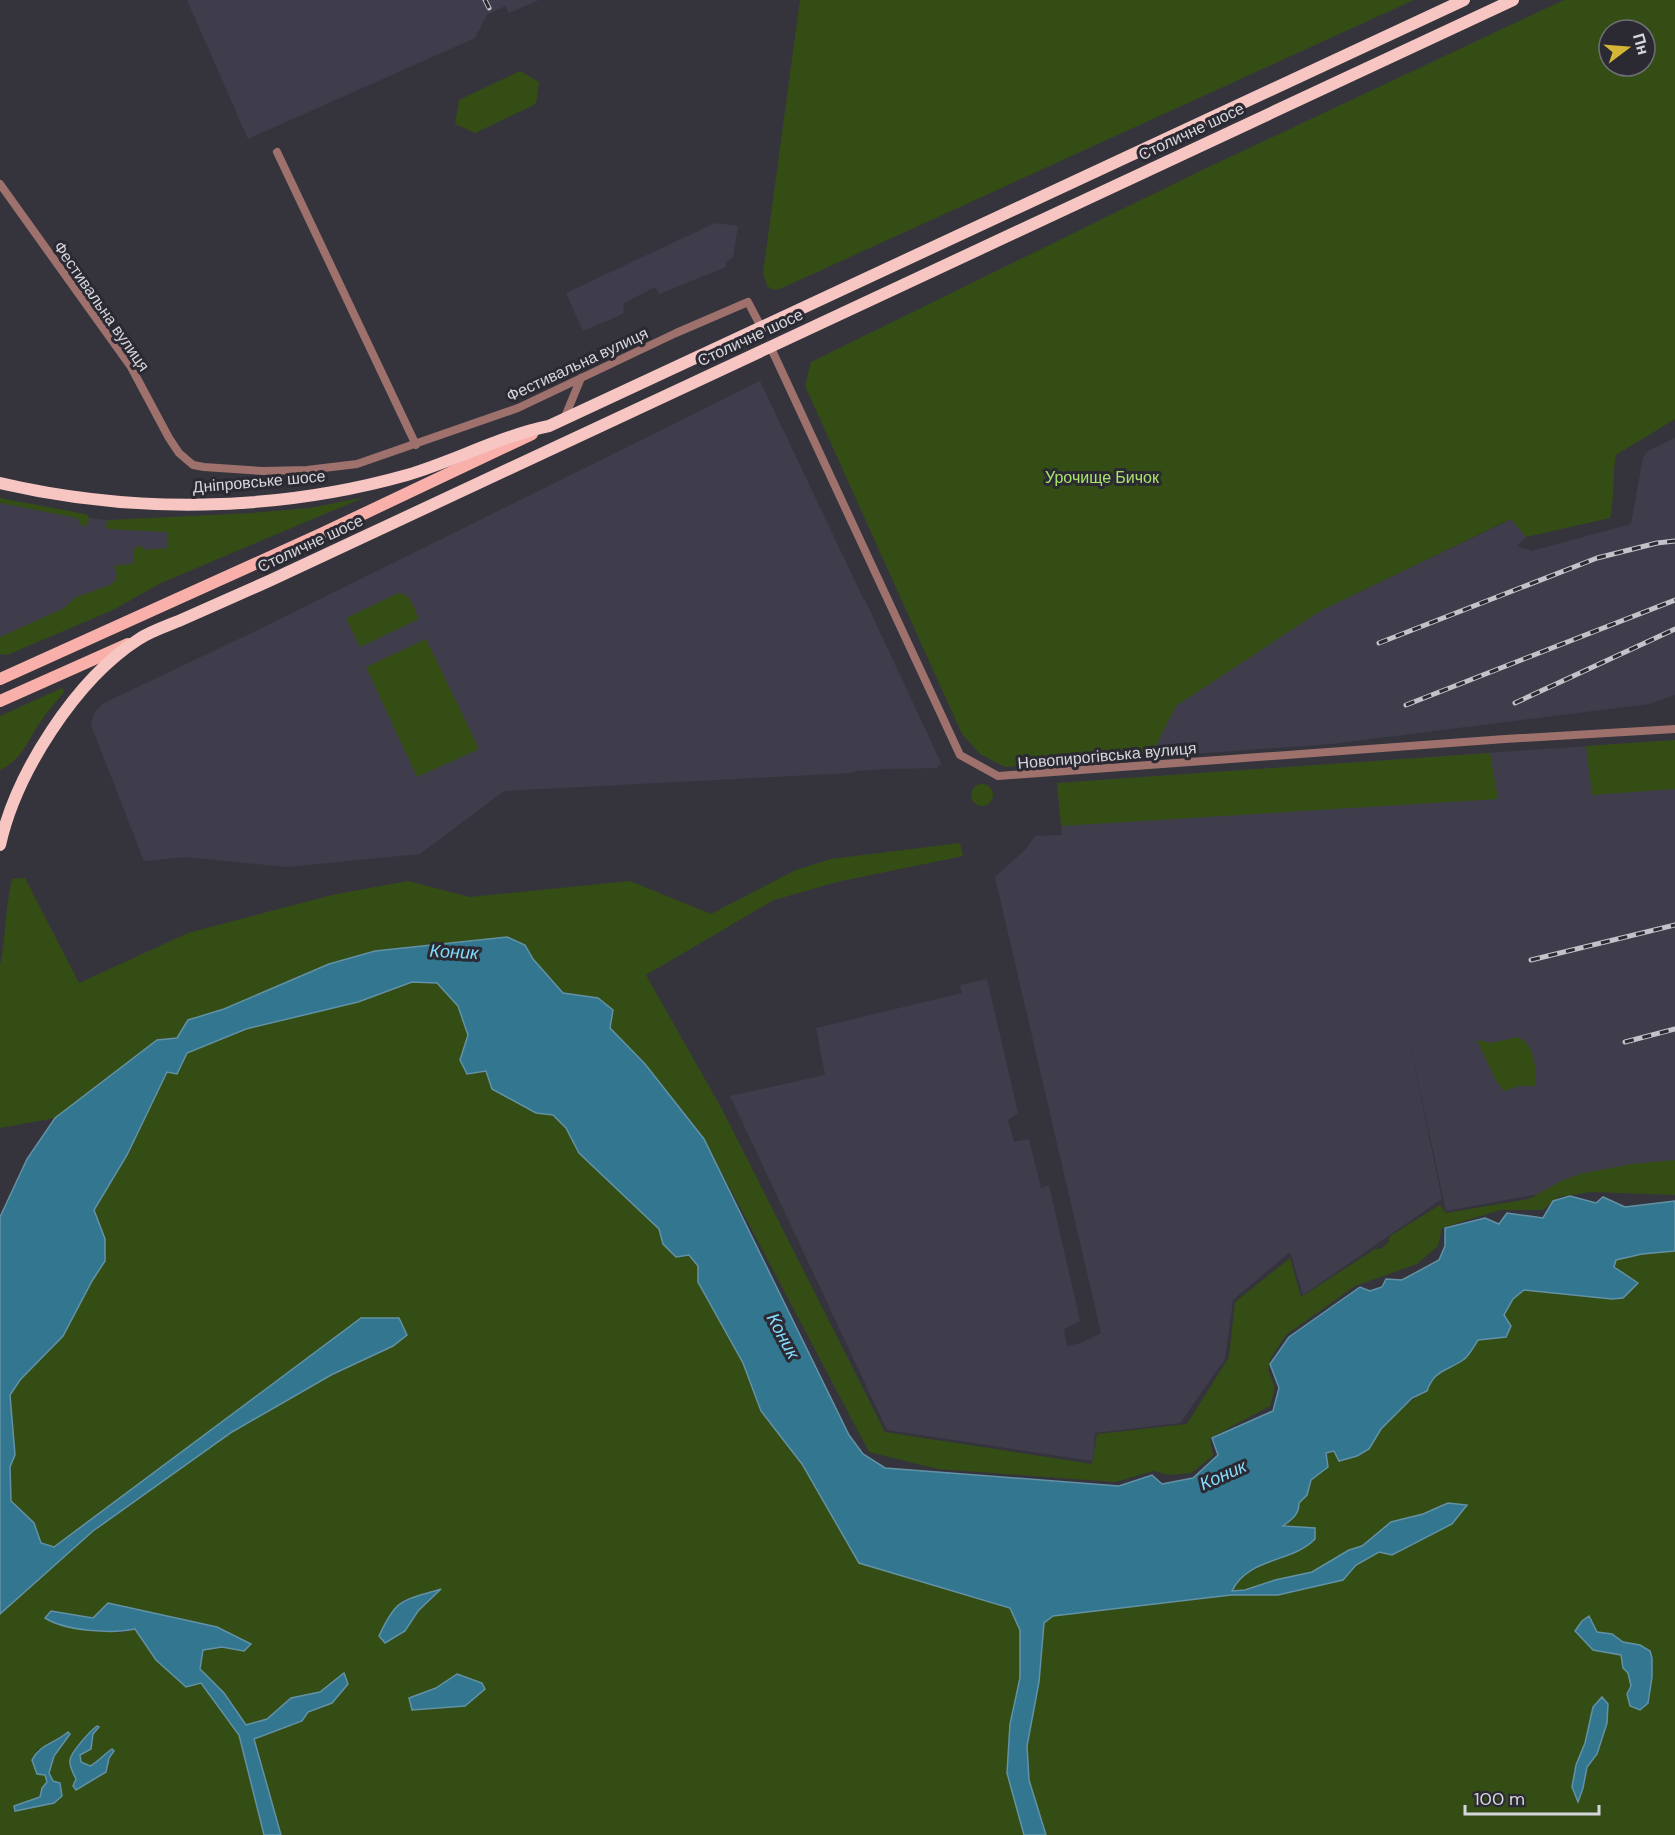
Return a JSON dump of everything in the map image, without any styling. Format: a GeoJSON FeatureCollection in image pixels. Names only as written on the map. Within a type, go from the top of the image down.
{"type":"FeatureCollection","features":[{"type":"Feature","properties":{"kind":"highway","name":"Столичне шосе"},"geometry":{"type":"LineString","coordinates":[[549,426],[1464,0]]}},
{"type":"Feature","properties":{"kind":"highway","name":"Столичне шосе"},"geometry":{"type":"LineString","coordinates":[[139,639],[269,581],[1513,0]]}},
{"type":"Feature","properties":{"kind":"highway","name":"Дніпровське шосе"},"geometry":{"type":"LineString","coordinates":[[0,483],[58,496],[140,504],[232,504],[286,499],[406,475],[458,459],[513,435],[549,426]]}},
{"type":"Feature","properties":{"kind":"highway"},"geometry":{"type":"LineString","coordinates":[[0,844],[5,822],[16,795],[42,745],[92,681],[139,639]]}},
{"type":"Feature","properties":{"kind":"main road","name":"Столичне шосе"},"geometry":{"type":"LineString","coordinates":[[0,679],[321,534],[549,426]]}},
{"type":"Feature","properties":{"kind":"main road","name":"Столичне шосе"},"geometry":{"type":"LineString","coordinates":[[0,701],[139,639]]}},
{"type":"Feature","properties":{"kind":"street"},"geometry":{"type":"LineString","coordinates":[[277,152],[416,445]]}},
{"type":"Feature","properties":{"kind":"street","name":"Фестивальна вулиця"},"geometry":{"type":"LineString","coordinates":[[0,184],[131,368],[179,453],[193,465],[263,471],[323,469],[357,464],[518,408],[676,333],[748,302],[761,327]]}},
{"type":"Feature","properties":{"kind":"street","name":"Новопирогівська вулиця"},"geometry":{"type":"LineString","coordinates":[[770,346],[960,755],[998,776],[1675,729]]}},
{"type":"Feature","properties":{"kind":"street"},"geometry":{"type":"LineString","coordinates":[[564,419],[581,378]]}},
{"type":"Feature","properties":{"kind":"shaded area"},"geometry":{"type":"Polygon","coordinates":[[[187,0],[539,0],[509,13],[505,6],[487,15],[475,38],[248,139],[187,0]]]}},
{"type":"Feature","properties":{"kind":"shaded area"},"geometry":{"type":"Polygon","coordinates":[[[715,223],[738,226],[733,257],[726,262],[726,267],[659,294],[655,287],[624,303],[623,314],[583,331],[566,293],[715,223]]]}},
{"type":"Feature","properties":{"kind":"shaded area"},"geometry":{"type":"Polygon","coordinates":[[[760,381],[942,765],[938,765],[938,768],[885,769],[851,773],[504,791],[420,854],[287,867],[186,857],[144,861],[91,725],[94,713],[102,704],[266,626],[760,381]]]}},
{"type":"Feature","properties":{"kind":"shaded area"},"geometry":{"type":"Polygon","coordinates":[[[1675,438],[1675,695],[1649,704],[1331,744],[1150,757],[1175,706],[1320,611],[1512,519],[1526,537],[1517,546],[1532,551],[1631,524],[1643,457],[1648,451],[1675,438]]]}},
{"type":"Feature","properties":{"kind":"shaded area"},"geometry":{"type":"Polygon","coordinates":[[[0,500],[82,517],[171,529],[178,572],[0,643],[0,500]]]}},
{"type":"Feature","properties":{"kind":"shaded area"},"geometry":{"type":"Polygon","coordinates":[[[1675,740],[1675,1179],[1549,1192],[1446,1211],[1407,1030],[1442,1199],[1303,1295],[1290,1252],[1233,1300],[1225,1359],[1180,1423],[1095,1433],[1093,1461],[887,1430],[730,1096],[825,1075],[816,1028],[962,993],[960,985],[987,979],[1018,1113],[1008,1120],[1014,1142],[1029,1139],[1041,1188],[1049,1185],[1080,1321],[1064,1329],[1067,1346],[1081,1343],[1101,1333],[995,877],[1025,850],[1035,836],[1062,835],[1057,783],[1675,740]]]}},
{"type":"Feature","properties":{"kind":"green space"},"geometry":{"type":"Polygon","coordinates":[[[800,0],[1414,0],[782,288],[773,290],[767,286],[763,273],[800,0]]]}},
{"type":"Feature","properties":{"kind":"green space","name":"Урочище Бичок"},"geometry":{"type":"Polygon","coordinates":[[[1564,0],[1675,0],[1675,419],[1616,455],[1610,518],[1526,537],[1511,519],[1320,611],[1176,706],[1150,757],[1005,767],[980,754],[962,734],[805,386],[811,362],[1198,172],[1564,0]]]}},
{"type":"Feature","properties":{"kind":"green space"},"geometry":{"type":"Polygon","coordinates":[[[520,71],[539,82],[536,104],[475,133],[455,124],[459,100],[520,71]]]}},
{"type":"Feature","properties":{"kind":"green space"},"geometry":{"type":"Polygon","coordinates":[[[365,497],[161,583],[113,610],[7,655],[0,654],[0,637],[64,608],[76,597],[110,585],[115,581],[117,575],[114,566],[134,563],[133,550],[137,547],[142,546],[145,550],[167,548],[167,532],[107,529],[105,526],[108,520],[310,508],[365,497]]]}},
{"type":"Feature","properties":{"kind":"green space"},"geometry":{"type":"Polygon","coordinates":[[[0,498],[85,514],[89,517],[88,525],[83,527],[77,518],[0,503],[0,498]]]}},
{"type":"Feature","properties":{"kind":"green space"},"geometry":{"type":"Polygon","coordinates":[[[398,593],[409,599],[419,619],[360,647],[346,618],[398,593]]]}},
{"type":"Feature","properties":{"kind":"green space"},"geometry":{"type":"Polygon","coordinates":[[[426,639],[479,749],[417,777],[366,667],[426,639]]]}},
{"type":"Feature","properties":{"kind":"green space"},"geometry":{"type":"Polygon","coordinates":[[[62,688],[64,692],[43,718],[22,752],[13,762],[0,770],[0,716],[62,688]]]}},
{"type":"Feature","properties":{"kind":"green space"},"geometry":{"type":"Polygon","coordinates":[[[1675,740],[1675,789],[1592,795],[1586,746],[1675,740]]]}},
{"type":"Feature","properties":{"kind":"green space"},"geometry":{"type":"Polygon","coordinates":[[[1490,753],[1498,799],[1061,826],[1057,783],[1490,753]]]}},
{"type":"Feature","properties":{"kind":"green space"},"geometry":{"type":"Polygon","coordinates":[[[982,784],[990,787],[993,795],[990,803],[982,806],[974,803],[971,795],[974,787],[982,784]]]}},
{"type":"Feature","properties":{"kind":"green space"},"geometry":{"type":"Polygon","coordinates":[[[960,843],[963,856],[837,882],[774,900],[646,975],[723,1111],[885,1432],[1092,1464],[1097,1434],[1187,1424],[1229,1357],[1235,1302],[1290,1258],[1301,1297],[1375,1249],[1381,1249],[1388,1243],[1390,1236],[1440,1205],[1446,1213],[1529,1199],[1563,1180],[1584,1173],[1632,1164],[1675,1160],[1675,1195],[1591,1192],[1558,1197],[1543,1210],[1500,1210],[1442,1228],[1438,1246],[1417,1264],[1355,1286],[1286,1335],[1271,1358],[1268,1370],[1275,1387],[1270,1406],[1210,1438],[1213,1456],[1191,1473],[1168,1475],[1154,1471],[1115,1482],[938,1469],[869,1452],[704,1139],[645,1064],[610,1028],[598,998],[563,993],[533,959],[525,945],[507,937],[375,951],[333,963],[224,1009],[188,1020],[177,1038],[157,1040],[55,1118],[0,1128],[0,965],[12,879],[25,878],[79,983],[188,933],[332,895],[408,881],[470,897],[630,881],[711,914],[796,870],[831,859],[960,843]]]}},
{"type":"Feature","properties":{"kind":"green space"},"geometry":{"type":"Polygon","coordinates":[[[412,982],[437,983],[458,1006],[468,1035],[460,1060],[486,1071],[536,1113],[553,1115],[566,1128],[579,1153],[659,1229],[663,1244],[689,1255],[698,1266],[698,1282],[743,1363],[761,1411],[802,1463],[859,1563],[1010,1608],[1020,1630],[1020,1678],[1010,1724],[1007,1773],[1024,1835],[281,1835],[254,1739],[302,1721],[308,1712],[332,1703],[343,1674],[320,1692],[291,1698],[267,1719],[246,1725],[224,1693],[200,1670],[203,1650],[222,1647],[244,1651],[51,1611],[119,1633],[135,1629],[156,1660],[186,1687],[200,1683],[239,1735],[264,1835],[0,1835],[0,1614],[93,1531],[232,1432],[331,1375],[393,1346],[361,1318],[54,1547],[41,1543],[34,1523],[11,1501],[10,1467],[15,1455],[10,1395],[20,1380],[63,1336],[105,1261],[105,1239],[93,1210],[127,1155],[167,1072],[177,1074],[187,1053],[246,1029],[358,1002],[412,982]],[[439,1589],[401,1601],[405,1631],[418,1611],[439,1589]],[[457,1674],[436,1688],[409,1698],[412,1710],[457,1674]],[[98,1727],[89,1733],[80,1746],[73,1786],[106,1772],[109,1758],[101,1757],[97,1763],[89,1766],[81,1762],[80,1755],[91,1748],[93,1734],[98,1727]],[[70,1735],[37,1750],[32,1760],[37,1773],[45,1775],[47,1782],[42,1788],[40,1797],[14,1806],[15,1811],[53,1803],[50,1766],[54,1756],[70,1735]]]}},
{"type":"Feature","properties":{"kind":"green space"},"geometry":{"type":"Polygon","coordinates":[[[1517,1037],[1528,1045],[1534,1058],[1535,1086],[1519,1086],[1504,1091],[1496,1081],[1477,1040],[1491,1043],[1517,1037]]]}},
{"type":"Feature","properties":{"kind":"green space"},"geometry":{"type":"Polygon","coordinates":[[[1675,1251],[1675,1835],[1046,1835],[1029,1780],[1027,1746],[1039,1682],[1044,1623],[1053,1616],[1231,1595],[1278,1595],[1343,1580],[1356,1565],[1379,1552],[1392,1555],[1452,1524],[1467,1505],[1448,1503],[1423,1514],[1391,1522],[1362,1546],[1349,1550],[1312,1572],[1275,1580],[1245,1590],[1232,1591],[1239,1580],[1249,1572],[1294,1553],[1315,1539],[1315,1528],[1283,1527],[1298,1503],[1307,1495],[1311,1480],[1328,1467],[1326,1453],[1334,1451],[1357,1456],[1365,1450],[1389,1420],[1408,1403],[1427,1391],[1431,1381],[1445,1368],[1464,1359],[1478,1340],[1503,1315],[1513,1299],[1524,1290],[1612,1299],[1613,1267],[1616,1260],[1642,1254],[1675,1251]],[[1589,1617],[1593,1650],[1621,1655],[1623,1668],[1628,1673],[1631,1686],[1627,1694],[1640,1710],[1649,1703],[1652,1658],[1640,1645],[1623,1642],[1612,1634],[1597,1632],[1589,1617]],[[1603,1697],[1593,1707],[1585,1743],[1576,1765],[1583,1788],[1587,1767],[1597,1754],[1603,1697]]]}},
{"type":"Feature","properties":{"kind":"water","name":"Коник"},"geometry":{"type":"Polygon","coordinates":[[[507,937],[525,945],[533,959],[563,993],[598,998],[613,1010],[610,1028],[645,1064],[704,1139],[849,1435],[863,1454],[885,1468],[1119,1486],[1152,1475],[1162,1484],[1193,1478],[1218,1455],[1212,1438],[1273,1411],[1279,1388],[1270,1364],[1289,1337],[1360,1287],[1370,1291],[1382,1287],[1386,1279],[1402,1280],[1439,1260],[1445,1246],[1445,1228],[1485,1218],[1499,1224],[1507,1213],[1543,1218],[1553,1201],[1570,1196],[1596,1203],[1603,1197],[1625,1207],[1675,1201],[1675,1251],[1642,1254],[1616,1260],[1614,1267],[1638,1283],[1623,1298],[1612,1299],[1524,1290],[1513,1299],[1504,1315],[1511,1326],[1506,1337],[1478,1340],[1465,1358],[1437,1375],[1427,1391],[1412,1398],[1381,1429],[1369,1449],[1357,1456],[1339,1461],[1334,1451],[1326,1453],[1328,1467],[1311,1480],[1307,1495],[1299,1503],[1296,1514],[1283,1526],[1315,1528],[1315,1539],[1295,1552],[1248,1572],[1232,1591],[1245,1590],[1275,1580],[1312,1572],[1349,1550],[1362,1546],[1391,1522],[1423,1514],[1448,1503],[1467,1505],[1452,1524],[1392,1555],[1379,1552],[1356,1565],[1343,1580],[1278,1595],[1231,1595],[1053,1616],[1044,1623],[1039,1682],[1027,1746],[1029,1780],[1046,1835],[1024,1835],[1007,1773],[1010,1724],[1020,1678],[1020,1630],[1010,1608],[859,1563],[802,1464],[761,1411],[743,1363],[698,1282],[698,1266],[689,1255],[676,1257],[663,1244],[659,1229],[579,1153],[566,1128],[553,1115],[536,1113],[492,1089],[486,1071],[467,1074],[460,1060],[468,1035],[458,1006],[437,983],[412,982],[358,1002],[246,1029],[187,1053],[177,1074],[167,1072],[127,1155],[94,1210],[105,1239],[105,1261],[63,1336],[20,1380],[10,1395],[15,1455],[10,1467],[11,1501],[34,1523],[41,1543],[54,1547],[361,1318],[399,1318],[407,1335],[393,1346],[331,1375],[232,1432],[93,1531],[0,1614],[0,1217],[27,1159],[55,1118],[157,1040],[177,1038],[188,1020],[224,1009],[329,964],[375,951],[507,937]]]}},
{"type":"Feature","properties":{"kind":"water"},"geometry":{"type":"Polygon","coordinates":[[[441,1589],[418,1611],[405,1631],[385,1643],[379,1636],[391,1614],[402,1602],[441,1589]]]}},
{"type":"Feature","properties":{"kind":"water"},"geometry":{"type":"Polygon","coordinates":[[[108,1603],[217,1627],[251,1644],[244,1651],[222,1647],[203,1650],[200,1669],[224,1693],[246,1725],[267,1719],[291,1698],[320,1692],[344,1673],[348,1684],[332,1703],[308,1712],[302,1721],[254,1739],[281,1835],[264,1835],[239,1735],[201,1683],[186,1687],[156,1660],[135,1629],[114,1631],[76,1629],[45,1618],[51,1611],[93,1618],[108,1603]]]}},
{"type":"Feature","properties":{"kind":"water"},"geometry":{"type":"Polygon","coordinates":[[[1589,1616],[1597,1632],[1612,1634],[1623,1642],[1640,1645],[1650,1651],[1652,1677],[1648,1703],[1640,1710],[1630,1706],[1627,1694],[1631,1686],[1628,1673],[1623,1668],[1621,1655],[1593,1650],[1575,1631],[1589,1616]]]}},
{"type":"Feature","properties":{"kind":"water"},"geometry":{"type":"Polygon","coordinates":[[[457,1674],[482,1683],[485,1689],[465,1706],[412,1710],[409,1698],[436,1688],[457,1674]]]}},
{"type":"Feature","properties":{"kind":"water"},"geometry":{"type":"Polygon","coordinates":[[[1602,1697],[1608,1704],[1607,1723],[1597,1754],[1587,1767],[1578,1802],[1572,1787],[1576,1765],[1585,1743],[1593,1707],[1602,1697]]]}},
{"type":"Feature","properties":{"kind":"water"},"geometry":{"type":"Polygon","coordinates":[[[97,1726],[99,1727],[93,1734],[91,1749],[80,1755],[81,1762],[90,1766],[112,1749],[114,1751],[109,1758],[106,1772],[76,1790],[73,1786],[76,1779],[70,1765],[71,1756],[97,1726]]]}},
{"type":"Feature","properties":{"kind":"water"},"geometry":{"type":"Polygon","coordinates":[[[68,1732],[70,1734],[54,1756],[49,1773],[53,1781],[60,1783],[62,1796],[54,1803],[15,1811],[14,1806],[40,1797],[42,1788],[47,1782],[45,1775],[37,1774],[32,1760],[35,1755],[43,1747],[68,1732]]]}},
{"type":"Feature","properties":{"kind":"railway"},"geometry":{"type":"LineString","coordinates":[[485,0],[489,8]]}},
{"type":"Feature","properties":{"kind":"railway"},"geometry":{"type":"LineString","coordinates":[[1379,643],[1597,558],[1657,543],[1675,541]]}},
{"type":"Feature","properties":{"kind":"railway"},"geometry":{"type":"LineString","coordinates":[[1406,705],[1675,600]]}},
{"type":"Feature","properties":{"kind":"railway"},"geometry":{"type":"LineString","coordinates":[[1515,703],[1675,629]]}},
{"type":"Feature","properties":{"kind":"railway"},"geometry":{"type":"LineString","coordinates":[[1531,960],[1675,925]]}},
{"type":"Feature","properties":{"kind":"railway"},"geometry":{"type":"LineString","coordinates":[[1625,1042],[1675,1029]]}}]}
